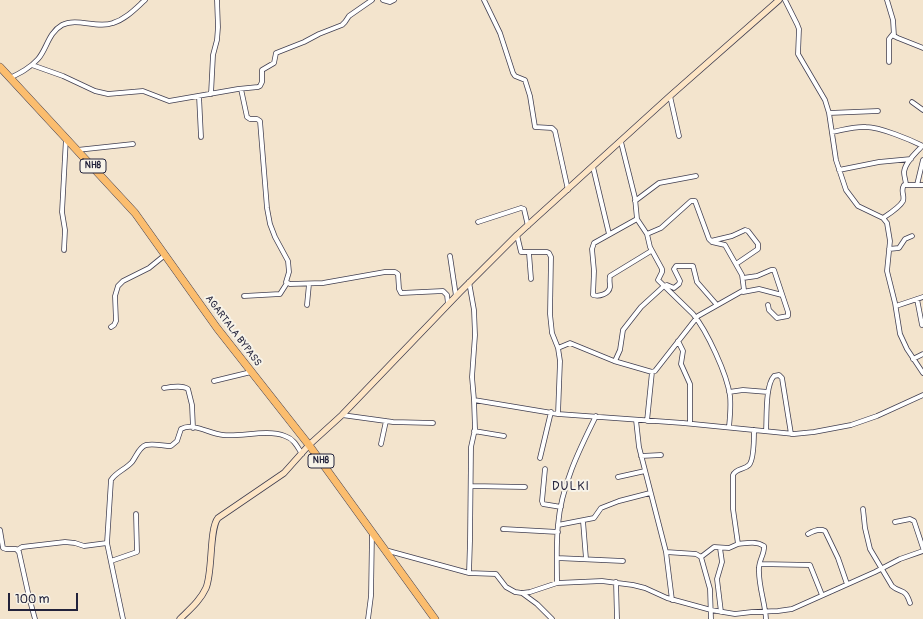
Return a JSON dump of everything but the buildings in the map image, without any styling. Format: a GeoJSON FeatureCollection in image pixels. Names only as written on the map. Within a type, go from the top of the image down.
{"type":"FeatureCollection","features":[{"type":"Feature","properties":{"kind":"highway","name":"AGARTALA BYPASS"},"geometry":{"type":"LineString","coordinates":[[1,70],[135,213],[251,372],[309,445],[434,619]]}},
{"type":"Feature","properties":{"kind":"street"},"geometry":{"type":"LineString","coordinates":[[10,78],[32,65],[42,54],[52,34],[62,25],[73,23],[102,25],[115,23],[127,16],[145,0]]}},
{"type":"Feature","properties":{"kind":"street"},"geometry":{"type":"LineString","coordinates":[[211,94],[213,55],[217,40],[218,27],[217,0]]}},
{"type":"Feature","properties":{"kind":"street"},"geometry":{"type":"LineString","coordinates":[[32,65],[63,76],[95,91],[108,94],[143,91],[169,101],[241,90],[260,86],[262,82],[262,70],[274,63],[276,53],[342,25],[349,16],[372,0]]}},
{"type":"Feature","properties":{"kind":"street"},"geometry":{"type":"LineString","coordinates":[[382,0],[390,2],[394,0]]}},
{"type":"Feature","properties":{"kind":"street"},"geometry":{"type":"LineString","coordinates":[[484,0],[500,33],[513,73],[525,80],[530,96],[535,127],[552,128],[555,131],[568,190]]}},
{"type":"Feature","properties":{"kind":"street"},"geometry":{"type":"LineString","coordinates":[[180,619],[195,605],[206,588],[209,576],[213,529],[216,521],[233,507],[284,473],[309,445],[342,415],[469,282],[518,235],[670,96],[779,0]]}},
{"type":"Feature","properties":{"kind":"street"},"geometry":{"type":"LineString","coordinates":[[785,0],[799,29],[798,54],[825,100],[829,113],[839,170],[846,190],[855,203],[868,212],[883,218],[887,223],[890,241],[887,271],[896,306],[902,339],[923,373]]}},
{"type":"Feature","properties":{"kind":"street"},"geometry":{"type":"LineString","coordinates":[[887,0],[893,20],[893,34],[889,39],[889,62]]}},
{"type":"Feature","properties":{"kind":"street"},"geometry":{"type":"LineString","coordinates":[[893,34],[898,38],[923,48]]}},
{"type":"Feature","properties":{"kind":"street"},"geometry":{"type":"LineString","coordinates":[[241,90],[247,117],[250,119],[257,118],[260,121],[267,208],[270,224],[290,266],[286,280],[287,283],[280,294],[244,296]]}},
{"type":"Feature","properties":{"kind":"street"},"geometry":{"type":"LineString","coordinates":[[199,96],[201,137]]}},
{"type":"Feature","properties":{"kind":"street"},"geometry":{"type":"LineString","coordinates":[[670,96],[679,136]]}},
{"type":"Feature","properties":{"kind":"street"},"geometry":{"type":"LineString","coordinates":[[912,102],[923,110]]}},
{"type":"Feature","properties":{"kind":"street"},"geometry":{"type":"LineString","coordinates":[[829,113],[878,111]]}},
{"type":"Feature","properties":{"kind":"street"},"geometry":{"type":"LineString","coordinates":[[832,132],[870,127],[908,138],[923,146],[911,159],[904,172],[906,185]]}},
{"type":"Feature","properties":{"kind":"street"},"geometry":{"type":"LineString","coordinates":[[64,250],[65,230],[62,212],[66,138]]}},
{"type":"Feature","properties":{"kind":"street"},"geometry":{"type":"LineString","coordinates":[[621,142],[635,202],[637,219],[648,234],[651,250],[662,269],[658,280],[696,318],[707,337],[718,360],[729,392],[729,427]]}},
{"type":"Feature","properties":{"kind":"street"},"geometry":{"type":"LineString","coordinates":[[77,150],[132,144]]}},
{"type":"Feature","properties":{"kind":"street"},"geometry":{"type":"LineString","coordinates":[[839,170],[880,162],[911,159]]}},
{"type":"Feature","properties":{"kind":"street"},"geometry":{"type":"LineString","coordinates":[[917,185],[923,160]]}},
{"type":"Feature","properties":{"kind":"street"},"geometry":{"type":"LineString","coordinates":[[593,167],[609,234]]}},
{"type":"Feature","properties":{"kind":"street"},"geometry":{"type":"LineString","coordinates":[[635,202],[660,183],[696,176]]}},
{"type":"Feature","properties":{"kind":"street"},"geometry":{"type":"LineString","coordinates":[[883,218],[902,202],[903,187],[906,185],[923,185]]}},
{"type":"Feature","properties":{"kind":"street"},"geometry":{"type":"LineString","coordinates":[[648,234],[661,228],[693,200],[696,203],[710,241],[725,245],[736,264],[743,278],[744,289],[742,292]]}},
{"type":"Feature","properties":{"kind":"street"},"geometry":{"type":"LineString","coordinates":[[478,222],[524,208],[528,226]]}},
{"type":"Feature","properties":{"kind":"street"},"geometry":{"type":"LineString","coordinates":[[637,219],[609,234],[594,243],[592,246],[594,271],[592,294],[594,296],[602,295],[608,291],[610,288],[610,276],[651,250]]}},
{"type":"Feature","properties":{"kind":"street"},"geometry":{"type":"LineString","coordinates":[[710,241],[732,236],[745,230],[748,231],[758,244],[758,249],[736,264]]}},
{"type":"Feature","properties":{"kind":"street"},"geometry":{"type":"LineString","coordinates":[[518,235],[521,252],[547,252],[551,257],[550,314],[552,333],[558,348],[560,360],[558,414]]}},
{"type":"Feature","properties":{"kind":"street"},"geometry":{"type":"LineString","coordinates":[[889,249],[901,246],[903,241],[912,236]]}},
{"type":"Feature","properties":{"kind":"street"},"geometry":{"type":"LineString","coordinates":[[529,252],[531,279]]}},
{"type":"Feature","properties":{"kind":"street"},"geometry":{"type":"LineString","coordinates":[[111,327],[116,321],[115,296],[118,286],[123,281],[149,268],[165,255]]}},
{"type":"Feature","properties":{"kind":"street"},"geometry":{"type":"LineString","coordinates":[[450,256],[456,296]]}},
{"type":"Feature","properties":{"kind":"street"},"geometry":{"type":"LineString","coordinates":[[615,361],[620,350],[623,330],[641,307],[664,286],[667,285],[672,288],[676,287],[680,281],[674,267],[677,265],[690,265],[694,268],[698,285],[716,305]]}},
{"type":"Feature","properties":{"kind":"street"},"geometry":{"type":"LineString","coordinates":[[743,278],[757,276],[770,270],[774,270],[788,316],[778,318],[769,310],[768,305]]}},
{"type":"Feature","properties":{"kind":"street"},"geometry":{"type":"LineString","coordinates":[[287,283],[309,284],[385,272],[395,272],[398,274],[399,289],[401,293],[444,290],[447,295],[448,304]]}},
{"type":"Feature","properties":{"kind":"street"},"geometry":{"type":"LineString","coordinates":[[469,282],[474,310],[475,329],[472,377],[474,431],[471,447],[469,573]]}},
{"type":"Feature","properties":{"kind":"street"},"geometry":{"type":"LineString","coordinates":[[307,305],[309,284]]}},
{"type":"Feature","properties":{"kind":"street"},"geometry":{"type":"LineString","coordinates":[[647,421],[652,372],[696,318],[716,305],[742,292],[759,289],[782,295]]}},
{"type":"Feature","properties":{"kind":"street"},"geometry":{"type":"LineString","coordinates":[[896,306],[923,297]]}},
{"type":"Feature","properties":{"kind":"street"},"geometry":{"type":"LineString","coordinates":[[917,298],[922,325]]}},
{"type":"Feature","properties":{"kind":"street"},"geometry":{"type":"LineString","coordinates":[[678,341],[683,351],[681,364],[689,382],[690,423]]}},
{"type":"Feature","properties":{"kind":"street"},"geometry":{"type":"LineString","coordinates":[[558,348],[570,343],[615,361],[652,372]]}},
{"type":"Feature","properties":{"kind":"street"},"geometry":{"type":"LineString","coordinates":[[913,359],[923,354]]}},
{"type":"Feature","properties":{"kind":"street"},"geometry":{"type":"LineString","coordinates":[[214,381],[251,372]]}},
{"type":"Feature","properties":{"kind":"street"},"geometry":{"type":"LineString","coordinates":[[766,431],[768,392],[772,378],[776,375],[782,378],[791,434]]}},
{"type":"Feature","properties":{"kind":"street"},"geometry":{"type":"LineString","coordinates":[[164,388],[182,386],[188,388],[192,405],[193,428]]}},
{"type":"Feature","properties":{"kind":"street"},"geometry":{"type":"LineString","coordinates":[[729,392],[743,390],[768,392]]}},
{"type":"Feature","properties":{"kind":"street"},"geometry":{"type":"LineString","coordinates":[[474,400],[558,414],[690,423],[791,434],[851,426],[923,395]]}},
{"type":"Feature","properties":{"kind":"street"},"geometry":{"type":"LineString","coordinates":[[540,458],[551,412]]}},
{"type":"Feature","properties":{"kind":"street"},"geometry":{"type":"LineString","coordinates":[[342,415],[386,421],[433,423]]}},
{"type":"Feature","properties":{"kind":"street"},"geometry":{"type":"LineString","coordinates":[[557,583],[558,525],[561,507],[574,465],[596,416]]}},
{"type":"Feature","properties":{"kind":"street"},"geometry":{"type":"LineString","coordinates":[[636,420],[641,456],[666,552],[672,600]]}},
{"type":"Feature","properties":{"kind":"street"},"geometry":{"type":"LineString","coordinates":[[381,444],[386,421]]}},
{"type":"Feature","properties":{"kind":"street"},"geometry":{"type":"LineString","coordinates":[[123,619],[107,543],[111,480],[130,464],[141,448],[145,445],[172,446],[177,441],[181,429],[193,428],[223,435],[281,435],[291,439],[302,454]]}},
{"type":"Feature","properties":{"kind":"street"},"geometry":{"type":"LineString","coordinates":[[738,544],[733,509],[733,475],[736,471],[747,466],[751,462],[754,430]]}},
{"type":"Feature","properties":{"kind":"street"},"geometry":{"type":"LineString","coordinates":[[474,431],[504,436]]}},
{"type":"Feature","properties":{"kind":"street"},"geometry":{"type":"LineString","coordinates":[[641,456],[661,455]]}},
{"type":"Feature","properties":{"kind":"street"},"geometry":{"type":"LineString","coordinates":[[545,469],[543,504],[561,507]]}},
{"type":"Feature","properties":{"kind":"street"},"geometry":{"type":"LineString","coordinates":[[618,477],[645,471]]}},
{"type":"Feature","properties":{"kind":"street"},"geometry":{"type":"LineString","coordinates":[[471,486],[525,487]]}},
{"type":"Feature","properties":{"kind":"street"},"geometry":{"type":"LineString","coordinates":[[558,525],[594,518],[601,508],[618,501],[650,493]]}},
{"type":"Feature","properties":{"kind":"street"},"geometry":{"type":"LineString","coordinates":[[863,509],[865,531],[870,549],[892,586],[908,595],[910,603]]}},
{"type":"Feature","properties":{"kind":"street"},"geometry":{"type":"LineString","coordinates":[[111,561],[137,552],[136,514]]}},
{"type":"Feature","properties":{"kind":"street"},"geometry":{"type":"LineString","coordinates":[[522,593],[557,583],[602,581],[616,582],[645,588],[672,600],[721,612],[737,613],[792,609],[923,549],[914,521],[910,519],[895,522]]}},
{"type":"Feature","properties":{"kind":"street"},"geometry":{"type":"LineString","coordinates":[[583,521],[586,559]]}},
{"type":"Feature","properties":{"kind":"street"},"geometry":{"type":"LineString","coordinates":[[503,529],[558,532]]}},
{"type":"Feature","properties":{"kind":"street"},"geometry":{"type":"LineString","coordinates":[[0,530],[3,548],[17,550],[22,547],[65,542],[84,546],[107,543]]}},
{"type":"Feature","properties":{"kind":"street"},"geometry":{"type":"LineString","coordinates":[[808,534],[814,531],[825,531],[838,558],[847,584]]}},
{"type":"Feature","properties":{"kind":"street"},"geometry":{"type":"LineString","coordinates":[[368,619],[371,596],[372,532]]}},
{"type":"Feature","properties":{"kind":"street"},"geometry":{"type":"LineString","coordinates":[[701,557],[714,547],[729,548],[738,544],[750,542],[762,544],[764,546],[764,550],[760,564],[759,579],[766,611],[766,619]]}},
{"type":"Feature","properties":{"kind":"street"},"geometry":{"type":"LineString","coordinates":[[720,548],[722,562],[717,579],[721,612]]}},
{"type":"Feature","properties":{"kind":"street"},"geometry":{"type":"LineString","coordinates":[[17,550],[36,619]]}},
{"type":"Feature","properties":{"kind":"street"},"geometry":{"type":"LineString","coordinates":[[385,550],[469,573],[496,574],[509,590],[522,593],[537,604],[552,619]]}},
{"type":"Feature","properties":{"kind":"street"},"geometry":{"type":"LineString","coordinates":[[666,552],[696,554],[701,557],[710,589],[711,619]]}},
{"type":"Feature","properties":{"kind":"street"},"geometry":{"type":"LineString","coordinates":[[558,558],[623,560]]}},
{"type":"Feature","properties":{"kind":"street"},"geometry":{"type":"LineString","coordinates":[[760,564],[810,564],[822,595]]}},
{"type":"Feature","properties":{"kind":"street"},"geometry":{"type":"LineString","coordinates":[[616,582],[617,619]]}},
{"type":"Feature","properties":{"kind":"street"},"geometry":{"type":"LineString","coordinates":[[737,613],[737,619]]}},
{"type":"Feature","properties":{"kind":"district","name":"DULKI"},"geometry":{"type":"Point","coordinates":[571,487]}}]}
